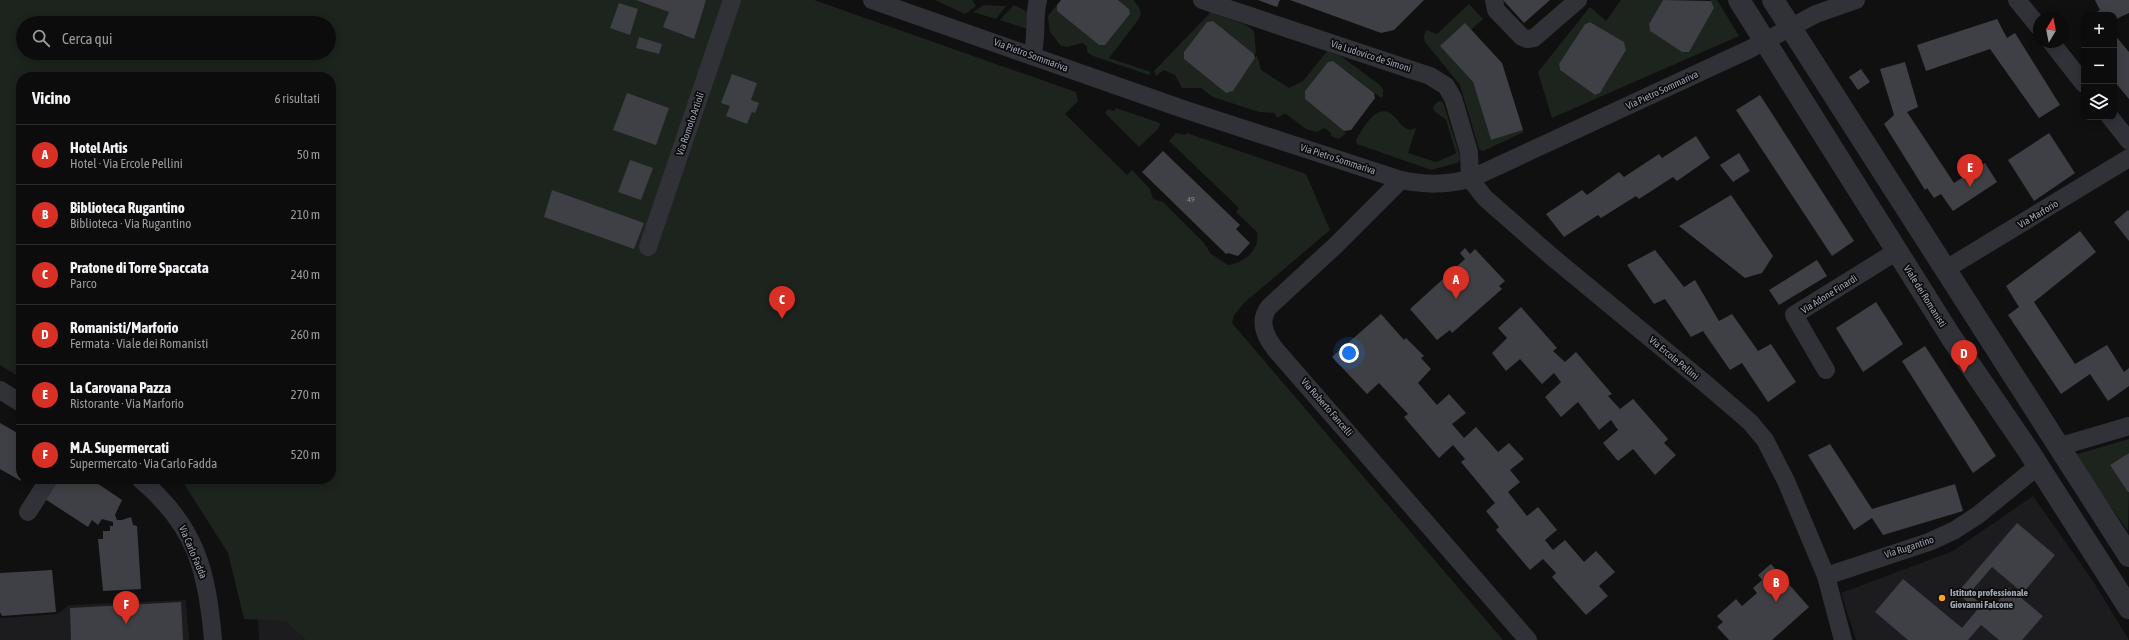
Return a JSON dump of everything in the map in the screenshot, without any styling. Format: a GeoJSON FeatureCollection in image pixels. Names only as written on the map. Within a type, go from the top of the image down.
{"type":"FeatureCollection","features":[{"type":"Feature","properties":{"kind":"street","name":"Via Romolo Artioli"},"geometry":{"type":"LineString","coordinates":[[648,247],[732,0]]}},
{"type":"Feature","properties":{"kind":"street"},"geometry":{"type":"LineString","coordinates":[[1032,56],[1036,38],[1036,10],[1038,0]]}},
{"type":"Feature","properties":{"kind":"street","name":"Via Ludovico de Simoni"},"geometry":{"type":"LineString","coordinates":[[1202,0],[1430,76],[1442,82],[1449,88],[1463,127],[1469,152],[1470,179]]}},
{"type":"Feature","properties":{"kind":"street"},"geometry":{"type":"LineString","coordinates":[[1494,0],[1496,10],[1522,37],[1527,39],[1534,38],[1578,0]]}},
{"type":"Feature","properties":{"kind":"street","name":"Viale dei Romanisti"},"geometry":{"type":"LineString","coordinates":[[1740,0],[1951,337],[2038,466],[2129,608]]}},
{"type":"Feature","properties":{"kind":"street"},"geometry":{"type":"LineString","coordinates":[[1773,0],[2129,556]]}},
{"type":"Feature","properties":{"kind":"street","name":"Via Pietro Sommariva"},"geometry":{"type":"LineString","coordinates":[[879,1],[1183,109],[1401,180],[1429,185],[1441,185],[1470,179],[1765,41],[1816,14],[1856,0]]}},
{"type":"Feature","properties":{"kind":"street"},"geometry":{"type":"LineString","coordinates":[[2017,0],[2033,20]]}},
{"type":"Feature","properties":{"kind":"street"},"geometry":{"type":"LineString","coordinates":[[2056,48],[2081,80]]}},
{"type":"Feature","properties":{"kind":"street"},"geometry":{"type":"LineString","coordinates":[[2112,120],[2129,141]]}},
{"type":"Feature","properties":{"kind":"street","name":"Via Marforio"},"geometry":{"type":"LineString","coordinates":[[1946,269],[2129,158]]}},
{"type":"Feature","properties":{"kind":"street","name":"Via Ercole Pellini"},"geometry":{"type":"LineString","coordinates":[[1470,179],[1485,198],[1507,219],[1701,380],[1754,428],[1774,456],[1826,576]]}},
{"type":"Feature","properties":{"kind":"street","name":"Via Roberto Fancelli"},"geometry":{"type":"LineString","coordinates":[[1401,180],[1336,245],[1269,307],[1263,318],[1266,335],[1275,349],[1528,640]]}},
{"type":"Feature","properties":{"kind":"street","name":"Via Adone Finardi"},"geometry":{"type":"LineString","coordinates":[[1826,370],[1794,315],[1897,251]]}},
{"type":"Feature","properties":{"kind":"street"},"geometry":{"type":"LineString","coordinates":[[0,390],[16,400]]}},
{"type":"Feature","properties":{"kind":"street"},"geometry":{"type":"LineString","coordinates":[[2058,447],[2129,426]]}},
{"type":"Feature","properties":{"kind":"street","name":"Via Rugantino"},"geometry":{"type":"LineString","coordinates":[[1826,576],[1929,542],[1955,530],[1978,515],[2038,466]]}},
{"type":"Feature","properties":{"kind":"street"},"geometry":{"type":"LineString","coordinates":[[28,512],[46,484]]}},
{"type":"Feature","properties":{"kind":"street","name":"Via Carlo Fadda"},"geometry":{"type":"LineString","coordinates":[[145,484],[173,510],[195,551],[207,586],[213,640]]}},
{"type":"Feature","properties":{"kind":"street"},"geometry":{"type":"LineString","coordinates":[[1826,576],[1843,640]]}},
{"type":"Feature","properties":{"kind":"shaded area"},"geometry":{"type":"Polygon","coordinates":[[[0,0],[814,0],[1076,92],[1078,101],[1065,114],[1127,175],[1132,170],[1150,189],[1153,199],[1163,202],[1204,243],[1211,254],[1228,265],[1239,262],[1254,250],[1258,239],[1257,232],[1236,212],[1239,208],[1169,141],[1176,133],[1185,135],[1187,133],[1306,174],[1330,230],[1244,303],[1234,315],[1232,323],[1503,640],[306,640],[285,621],[244,619],[228,553],[184,484],[336,484],[336,72],[16,72],[16,375],[0,365],[0,0]]]}},
{"type":"Feature","properties":{"kind":"shaded area"},"geometry":{"type":"Polygon","coordinates":[[[935,0],[972,0],[976,6],[965,14],[935,0]]]}},
{"type":"Feature","properties":{"kind":"shaded area"},"geometry":{"type":"Polygon","coordinates":[[[1061,0],[1057,5],[1057,11],[1099,45],[1105,45],[1130,14],[1129,9],[1118,0],[1133,0],[1139,7],[1141,14],[1109,58],[1151,72],[1149,75],[1093,56],[1087,52],[1087,46],[1082,43],[1067,47],[1061,46],[1050,32],[1048,16],[1061,0]]]}},
{"type":"Feature","properties":{"kind":"shaded area"},"geometry":{"type":"Polygon","coordinates":[[[1621,0],[1663,0],[1649,24],[1650,31],[1682,52],[1689,51],[1714,8],[1710,0],[1717,0],[1739,36],[1552,118],[1538,72],[1590,7],[1606,21],[1621,0]],[[1590,22],[1585,24],[1559,65],[1560,70],[1595,95],[1600,93],[1626,50],[1624,42],[1590,22]]]}},
{"type":"Feature","properties":{"kind":"shaded area"},"geometry":{"type":"Polygon","coordinates":[[[1469,4],[1483,19],[1471,30],[1440,46],[1473,82],[1491,140],[1523,130],[1524,132],[1483,151],[1479,149],[1460,85],[1425,42],[1424,36],[1426,30],[1437,34],[1469,4]]]}},
{"type":"Feature","properties":{"kind":"shaded area"},"geometry":{"type":"Polygon","coordinates":[[[984,5],[1006,6],[996,19],[973,12],[984,5]]]}},
{"type":"Feature","properties":{"kind":"shaded area"},"geometry":{"type":"Polygon","coordinates":[[[1014,5],[1028,12],[1027,29],[1000,20],[1014,5]]]}},
{"type":"Feature","properties":{"kind":"shaded area"},"geometry":{"type":"Polygon","coordinates":[[[1211,12],[1246,25],[1254,31],[1256,53],[1254,54],[1213,21],[1207,22],[1184,52],[1184,59],[1226,93],[1233,91],[1257,55],[1261,70],[1289,88],[1303,81],[1327,51],[1342,57],[1380,85],[1383,89],[1383,96],[1381,98],[1333,61],[1328,62],[1305,91],[1305,99],[1346,133],[1339,139],[1331,136],[1331,133],[1325,128],[1316,132],[1306,129],[1286,114],[1283,114],[1278,118],[1274,113],[1259,112],[1213,97],[1201,88],[1182,88],[1175,75],[1164,70],[1156,76],[1154,71],[1211,12]]]}},
{"type":"Feature","properties":{"kind":"shaded area"},"geometry":{"type":"Polygon","coordinates":[[[1439,101],[1443,102],[1460,156],[1460,160],[1457,163],[1431,170],[1357,144],[1356,140],[1367,123],[1377,113],[1382,111],[1388,112],[1394,116],[1407,129],[1410,130],[1416,128],[1408,153],[1436,162],[1455,154],[1456,153],[1446,120],[1433,110],[1434,105],[1439,101]]]}},
{"type":"Feature","properties":{"kind":"shaded area"},"geometry":{"type":"Polygon","coordinates":[[[1116,108],[1160,123],[1159,128],[1139,147],[1105,113],[1108,109],[1114,111],[1116,108]]]}},
{"type":"Feature","properties":{"kind":"shaded area"},"geometry":{"type":"Polygon","coordinates":[[[2129,439],[2129,453],[2110,465],[2129,492],[2128,531],[2074,455],[2129,439]]]}},
{"type":"Feature","properties":{"kind":"shaded area"},"geometry":{"type":"Polygon","coordinates":[[[2033,496],[2093,581],[2129,640],[1856,640],[1841,593],[1953,551],[2033,496]]]}},
{"type":"Feature","properties":{"kind":"shaded area"},"geometry":{"type":"Polygon","coordinates":[[[186,600],[189,640],[0,640],[0,618],[58,614],[69,605],[186,600]]]}},
{"type":"Feature","properties":{"kind":"shaded area"},"geometry":{"type":"Polygon","coordinates":[[[258,619],[285,621],[306,640],[259,640],[258,619]]]}},
{"type":"Feature","properties":{"kind":"building"},"geometry":{"type":"Polygon","coordinates":[[[636,0],[706,0],[694,39],[663,27],[669,12],[636,0]]]}},
{"type":"Feature","properties":{"kind":"building"},"geometry":{"type":"Polygon","coordinates":[[[1061,0],[1118,0],[1129,9],[1130,14],[1105,45],[1099,45],[1057,11],[1057,5],[1061,0]]]}},
{"type":"Feature","properties":{"kind":"building"},"geometry":{"type":"Polygon","coordinates":[[[1258,0],[1280,0],[1277,7],[1258,0]]]}},
{"type":"Feature","properties":{"kind":"building"},"geometry":{"type":"Polygon","coordinates":[[[1290,0],[1424,0],[1394,30],[1381,33],[1290,0]]]}},
{"type":"Feature","properties":{"kind":"building"},"geometry":{"type":"Polygon","coordinates":[[[1503,0],[1550,0],[1524,23],[1503,0]]]}},
{"type":"Feature","properties":{"kind":"building"},"geometry":{"type":"Polygon","coordinates":[[[1663,0],[1711,1],[1714,8],[1689,52],[1682,52],[1650,31],[1649,24],[1663,0]]]}},
{"type":"Feature","properties":{"kind":"building"},"geometry":{"type":"Polygon","coordinates":[[[2095,0],[2129,0],[2129,13],[2117,19],[2117,12],[2097,12],[2100,10],[2095,0]]]}},
{"type":"Feature","properties":{"kind":"building"},"geometry":{"type":"Polygon","coordinates":[[[619,3],[638,9],[630,35],[610,28],[619,3]]]}},
{"type":"Feature","properties":{"kind":"building"},"geometry":{"type":"Polygon","coordinates":[[[1997,19],[2007,38],[2015,33],[2060,105],[2039,118],[1990,49],[1926,71],[1917,45],[1997,19]]]}},
{"type":"Feature","properties":{"kind":"building"},"geometry":{"type":"Polygon","coordinates":[[[1213,21],[1254,54],[1255,58],[1233,91],[1226,93],[1184,59],[1184,52],[1207,22],[1213,21]]]}},
{"type":"Feature","properties":{"kind":"building"},"geometry":{"type":"Polygon","coordinates":[[[1590,22],[1624,42],[1626,50],[1600,93],[1595,95],[1560,70],[1559,64],[1585,24],[1590,22]]]}},
{"type":"Feature","properties":{"kind":"building"},"geometry":{"type":"Polygon","coordinates":[[[1465,23],[1502,63],[1523,130],[1491,140],[1473,82],[1440,46],[1465,23]]]}},
{"type":"Feature","properties":{"kind":"building"},"geometry":{"type":"Polygon","coordinates":[[[639,37],[662,44],[659,54],[636,48],[639,37]]]}},
{"type":"Feature","properties":{"kind":"building"},"geometry":{"type":"Polygon","coordinates":[[[2117,38],[2129,52],[2129,99],[2117,85],[2117,38]]]}},
{"type":"Feature","properties":{"kind":"building"},"geometry":{"type":"Polygon","coordinates":[[[1333,61],[1374,93],[1375,98],[1351,130],[1344,131],[1305,99],[1305,91],[1328,62],[1333,61]]]}},
{"type":"Feature","properties":{"kind":"building"},"geometry":{"type":"Polygon","coordinates":[[[1905,62],[1918,107],[1907,112],[1954,183],[1985,163],[1997,182],[1953,211],[1941,194],[1934,198],[1927,188],[1925,190],[1884,124],[1894,115],[1880,69],[1905,62]]]}},
{"type":"Feature","properties":{"kind":"building"},"geometry":{"type":"Polygon","coordinates":[[[1861,69],[1870,82],[1858,90],[1849,77],[1861,69]]]}},
{"type":"Feature","properties":{"kind":"building"},"geometry":{"type":"Polygon","coordinates":[[[732,74],[757,83],[751,100],[759,103],[755,113],[752,112],[747,124],[726,116],[730,106],[721,103],[732,74]]]}},
{"type":"Feature","properties":{"kind":"building"},"geometry":{"type":"Polygon","coordinates":[[[627,93],[669,108],[656,145],[613,130],[627,93]]]}},
{"type":"Feature","properties":{"kind":"building"},"geometry":{"type":"Polygon","coordinates":[[[1760,95],[1854,241],[1832,256],[1736,110],[1760,95]]]}},
{"type":"Feature","properties":{"kind":"building"},"geometry":{"type":"Polygon","coordinates":[[[2049,133],[2075,173],[2034,201],[2008,160],[2049,133]]]}},
{"type":"Feature","properties":{"kind":"building"},"geometry":{"type":"Polygon","coordinates":[[[1696,136],[1710,158],[1677,181],[1673,177],[1639,199],[1636,196],[1601,218],[1598,215],[1564,237],[1546,214],[1582,190],[1587,195],[1619,172],[1624,177],[1659,154],[1662,158],[1696,136]]]}},
{"type":"Feature","properties":{"kind":"building"},"geometry":{"type":"Polygon","coordinates":[[[1163,151],[1240,225],[1236,229],[1250,243],[1238,256],[1228,253],[1226,254],[1142,172],[1163,151]]]}},
{"type":"Feature","properties":{"kind":"building"},"geometry":{"type":"Polygon","coordinates":[[[1739,153],[1750,171],[1733,182],[1720,165],[1739,153]]]}},
{"type":"Feature","properties":{"kind":"building"},"geometry":{"type":"Polygon","coordinates":[[[630,160],[653,168],[641,200],[618,192],[630,160]]]}},
{"type":"Feature","properties":{"kind":"building"},"geometry":{"type":"Polygon","coordinates":[[[552,190],[644,223],[634,249],[544,217],[552,190]]]}},
{"type":"Feature","properties":{"kind":"building"},"geometry":{"type":"Polygon","coordinates":[[[1731,195],[1773,256],[1762,273],[1745,278],[1679,226],[1731,195]]]}},
{"type":"Feature","properties":{"kind":"building"},"geometry":{"type":"Polygon","coordinates":[[[2128,210],[2129,211],[2129,241],[2114,222],[2128,210]]]}},
{"type":"Feature","properties":{"kind":"building"},"geometry":{"type":"Polygon","coordinates":[[[2080,231],[2096,252],[2034,302],[2075,364],[2107,345],[2124,372],[2129,368],[2129,386],[2108,401],[2090,374],[2061,394],[2008,315],[2019,307],[2006,286],[2080,231]]]}},
{"type":"Feature","properties":{"kind":"building"},"geometry":{"type":"Polygon","coordinates":[[[1465,248],[1470,254],[1475,249],[1505,281],[1499,286],[1502,289],[1452,333],[1450,330],[1437,340],[1410,309],[1465,259],[1460,253],[1465,248]]]}},
{"type":"Feature","properties":{"kind":"building"},"geometry":{"type":"Polygon","coordinates":[[[1655,250],[1684,287],[1695,280],[1719,321],[1732,314],[1758,351],[1771,344],[1796,382],[1768,402],[1742,363],[1730,370],[1703,331],[1691,337],[1665,299],[1654,304],[1627,265],[1655,250]]]}},
{"type":"Feature","properties":{"kind":"building"},"geometry":{"type":"Polygon","coordinates":[[[1817,260],[1827,276],[1779,305],[1769,290],[1817,260]]]}},
{"type":"Feature","properties":{"kind":"building"},"geometry":{"type":"Polygon","coordinates":[[[1876,302],[1903,344],[1863,372],[1836,328],[1876,302]]]}},
{"type":"Feature","properties":{"kind":"building"},"geometry":{"type":"Polygon","coordinates":[[[1521,307],[1557,348],[1553,351],[1565,362],[1576,352],[1612,394],[1608,396],[1620,409],[1633,399],[1668,439],[1664,443],[1676,455],[1655,475],[1633,449],[1618,461],[1603,443],[1618,430],[1611,420],[1599,430],[1578,402],[1561,417],[1545,397],[1561,382],[1554,373],[1542,384],[1520,359],[1506,371],[1492,353],[1507,338],[1498,328],[1521,307]]]}},
{"type":"Feature","properties":{"kind":"building"},"geometry":{"type":"Polygon","coordinates":[[[1381,314],[1404,340],[1406,338],[1424,356],[1421,358],[1431,369],[1418,383],[1437,405],[1449,394],[1466,413],[1452,424],[1464,438],[1476,427],[1498,452],[1509,443],[1524,459],[1510,470],[1520,482],[1508,492],[1527,516],[1538,507],[1557,530],[1545,540],[1553,550],[1565,540],[1584,562],[1596,551],[1615,572],[1599,586],[1608,596],[1586,615],[1552,577],[1556,573],[1543,559],[1530,570],[1496,530],[1499,527],[1486,511],[1495,503],[1461,462],[1465,459],[1453,445],[1439,458],[1404,417],[1408,414],[1379,383],[1367,394],[1332,357],[1381,314]]]}},
{"type":"Feature","properties":{"kind":"building"},"geometry":{"type":"Polygon","coordinates":[[[1925,346],[1996,456],[1973,473],[1902,361],[1925,346]]]}},
{"type":"Feature","properties":{"kind":"building"},"geometry":{"type":"Polygon","coordinates":[[[0,423],[16,432],[16,478],[0,469],[0,423]]]}},
{"type":"Feature","properties":{"kind":"building"},"geometry":{"type":"Polygon","coordinates":[[[1830,444],[1872,509],[1955,484],[1963,511],[1883,535],[1872,518],[1854,530],[1808,455],[1830,444]]]}},
{"type":"Feature","properties":{"kind":"building"},"geometry":{"type":"Polygon","coordinates":[[[2129,453],[2129,492],[2128,492],[2110,465],[2129,453]]]}},
{"type":"Feature","properties":{"kind":"building"},"geometry":{"type":"Polygon","coordinates":[[[53,484],[98,484],[122,500],[115,515],[117,520],[131,517],[133,525],[137,526],[141,589],[103,591],[98,539],[103,539],[103,531],[110,531],[110,526],[113,526],[113,522],[102,519],[98,525],[92,520],[88,527],[45,499],[53,484]]]}},
{"type":"Feature","properties":{"kind":"building"},"geometry":{"type":"Polygon","coordinates":[[[2017,523],[2055,555],[2023,593],[1992,567],[1969,594],[1990,611],[2009,588],[2043,616],[2022,640],[1999,640],[1981,625],[1968,640],[1908,640],[1875,612],[1903,579],[1962,628],[1977,610],[1957,593],[2017,523]]]}},
{"type":"Feature","properties":{"kind":"building"},"geometry":{"type":"Polygon","coordinates":[[[1771,564],[1809,607],[1772,640],[1729,640],[1717,627],[1723,622],[1717,616],[1736,599],[1742,606],[1757,593],[1753,588],[1762,580],[1758,575],[1771,564]]]}},
{"type":"Feature","properties":{"kind":"building"},"geometry":{"type":"Polygon","coordinates":[[[52,570],[56,612],[2,616],[0,612],[0,573],[52,570]]]}},
{"type":"Feature","properties":{"kind":"building"},"geometry":{"type":"Polygon","coordinates":[[[181,602],[183,640],[71,640],[70,608],[181,602]]]}},
{"type":"Feature","properties":{"kind":"place","name":"La Carovana Pazza"},"geometry":{"type":"Point","coordinates":[1970,187]}},
{"type":"Feature","properties":{"kind":"place","name":"Hotel Artis"},"geometry":{"type":"Point","coordinates":[1456,299]}},
{"type":"Feature","properties":{"kind":"place","name":"Pratone di Torre Spaccata"},"geometry":{"type":"Point","coordinates":[782,319]}},
{"type":"Feature","properties":{"kind":"place","name":"Romanisti/Marforio"},"geometry":{"type":"Point","coordinates":[1964,373]}},
{"type":"Feature","properties":{"kind":"place","name":"Istituto professionale Giovanni Falcone"},"geometry":{"type":"Point","coordinates":[1942,598]}},
{"type":"Feature","properties":{"kind":"place","name":"Biblioteca Rugantino"},"geometry":{"type":"Point","coordinates":[1776,602]}},
{"type":"Feature","properties":{"kind":"place","name":"M.A. Supermercati"},"geometry":{"type":"Point","coordinates":[126,624]}}]}
